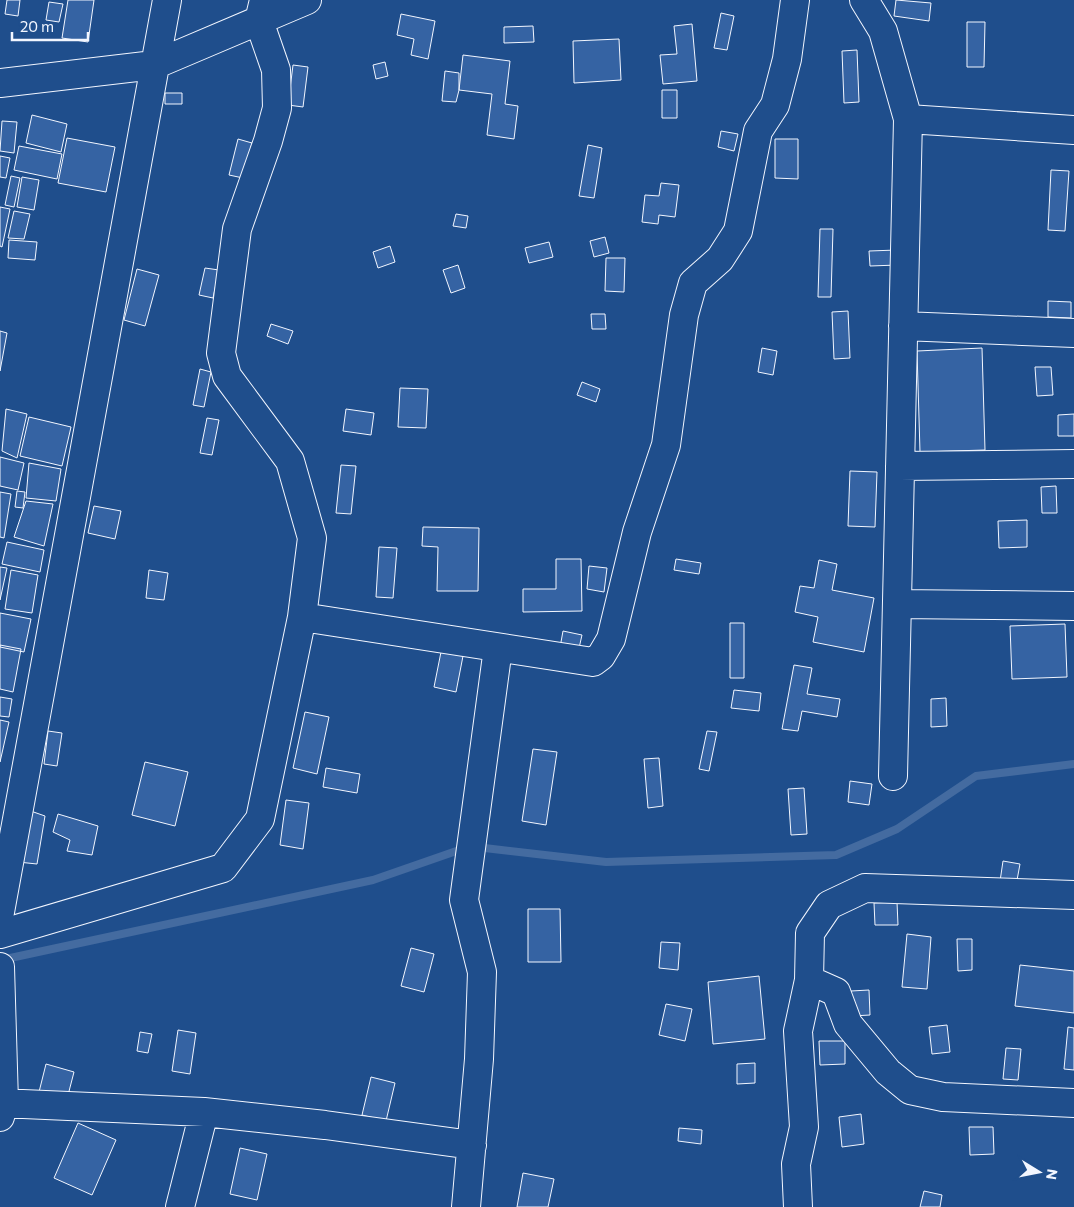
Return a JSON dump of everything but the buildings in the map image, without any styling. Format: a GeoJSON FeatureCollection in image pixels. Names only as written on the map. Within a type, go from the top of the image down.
{"type":"FeatureCollection","features":[{"type":"Feature","properties":{"kind":"street"},"geometry":{"type":"LineString","coordinates":[[0,912],[167,0]]}},
{"type":"Feature","properties":{"kind":"street"},"geometry":{"type":"LineString","coordinates":[[0,82],[154,65],[262,10],[307,0]]}},
{"type":"Feature","properties":{"kind":"street"},"geometry":{"type":"LineString","coordinates":[[302,617],[593,662],[601,656],[612,639],[637,532],[666,445],[684,315],[693,284],[720,259],[738,231],[758,131],[775,105],[787,59],[795,0]]}},
{"type":"Feature","properties":{"kind":"street"},"geometry":{"type":"LineString","coordinates":[[864,0],[883,31],[908,119],[893,776]]}},
{"type":"Feature","properties":{"kind":"street"},"geometry":{"type":"LineString","coordinates":[[0,934],[223,868],[260,818],[302,617],[312,538],[290,461],[226,376],[221,353],[237,229],[268,141],[277,108],[276,70],[262,10]]}},
{"type":"Feature","properties":{"kind":"street"},"geometry":{"type":"LineString","coordinates":[[908,119],[1074,130]]}},
{"type":"Feature","properties":{"kind":"street"},"geometry":{"type":"LineString","coordinates":[[903,326],[1074,333]]}},
{"type":"Feature","properties":{"kind":"street"},"geometry":{"type":"LineString","coordinates":[[900,466],[1074,464]]}},
{"type":"Feature","properties":{"kind":"street"},"geometry":{"type":"LineString","coordinates":[[897,604],[1074,606]]}},
{"type":"Feature","properties":{"kind":"street"},"geometry":{"type":"LineString","coordinates":[[466,1207],[479,1059],[482,972],[464,900],[498,648]]}},
{"type":"Feature","properties":{"kind":"street"},"geometry":{"type":"LineString","coordinates":[[798,1207],[796,1164],[804,1126],[798,1031],[809,980],[810,933],[829,905],[865,888],[1074,896]]}},
{"type":"Feature","properties":{"kind":"street"},"geometry":{"type":"LineString","coordinates":[[0,967],[1,1107],[204,1112],[325,1125],[472,1146]]}},
{"type":"Feature","properties":{"kind":"street"},"geometry":{"type":"LineString","coordinates":[[809,980],[836,992],[848,1024],[888,1072],[910,1090],[943,1097],[1074,1103]]}},
{"type":"Feature","properties":{"kind":"street"},"geometry":{"type":"LineString","coordinates":[[180,1207],[204,1112]]}},
{"type":"Feature","properties":{"kind":"waterway"},"geometry":{"type":"LineString","coordinates":[[476,847],[606,862],[836,855],[897,829],[976,776],[1074,764]]}},
{"type":"Feature","properties":{"kind":"waterway"},"geometry":{"type":"LineString","coordinates":[[1,960],[373,880],[465,848]]}}]}
